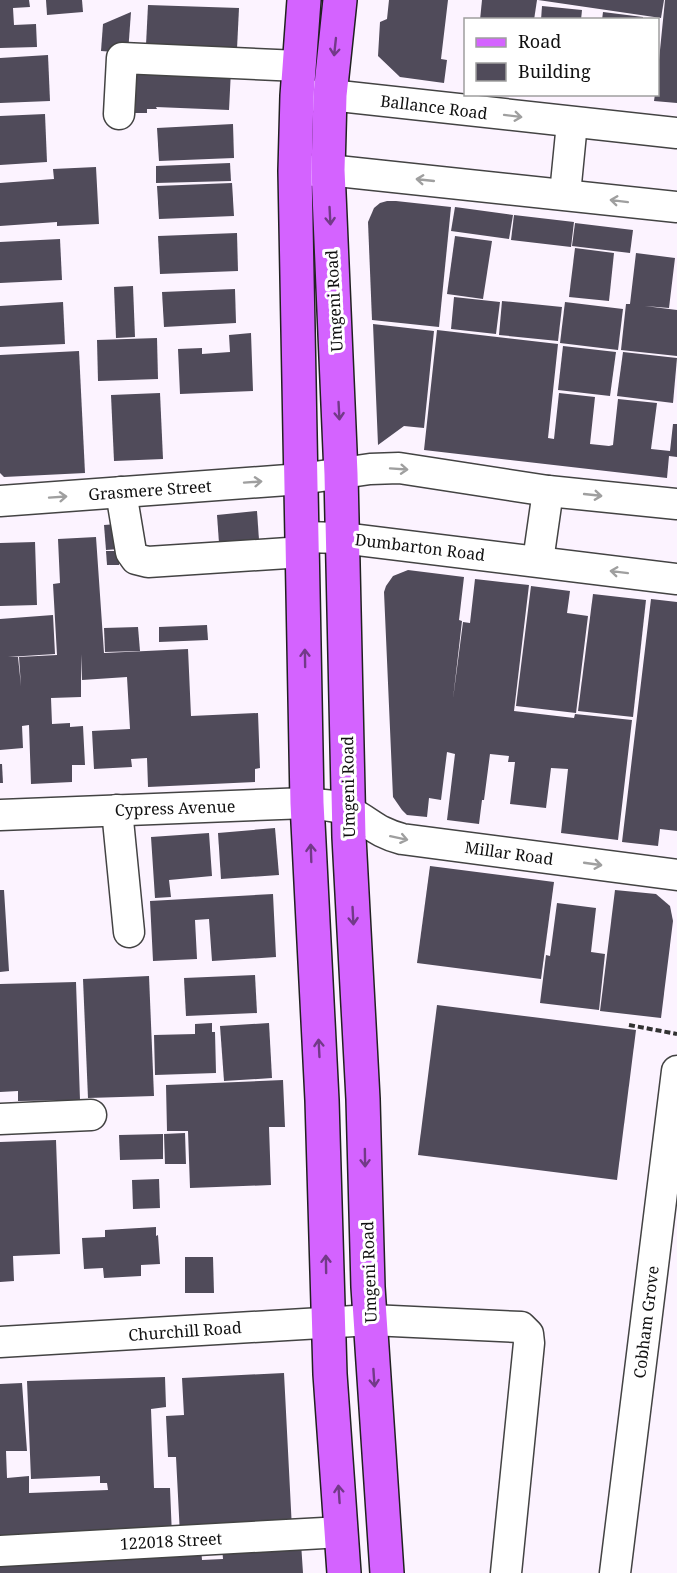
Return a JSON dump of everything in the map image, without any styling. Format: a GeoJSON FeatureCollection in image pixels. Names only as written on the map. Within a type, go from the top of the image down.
{"type":"FeatureCollection","features":[{"type":"Feature","properties":{"kind":"main road"},"geometry":{"type":"LineString","coordinates":[[304,0],[295,171],[307,803],[322,1100],[328,1322],[344,1573]]}},
{"type":"Feature","properties":{"kind":"main road","name":"Umgeni Road"},"geometry":{"type":"LineString","coordinates":[[340,0],[330,95],[328,170],[341,474],[348,810],[363,1099],[370,1320],[387,1573]]}},
{"type":"Feature","properties":{"kind":"main road"},"geometry":{"type":"LineString","coordinates":[[322,1100],[363,1099]]}},
{"type":"Feature","properties":{"kind":"street","name":"Ballance Road"},"geometry":{"type":"LineString","coordinates":[[119,114],[122,58],[298,81],[330,95],[677,133]]}},
{"type":"Feature","properties":{"kind":"street"},"geometry":{"type":"LineString","coordinates":[[565,195],[572,123]]}},
{"type":"Feature","properties":{"kind":"street"},"geometry":{"type":"LineString","coordinates":[[295,171],[328,170],[677,207]]}},
{"type":"Feature","properties":{"kind":"street"},"geometry":{"type":"LineString","coordinates":[[341,474],[370,469],[399,468],[548,491],[677,504]]}},
{"type":"Feature","properties":{"kind":"street","name":"Grasmere Street"},"geometry":{"type":"LineString","coordinates":[[0,501],[301,479],[341,474]]}},
{"type":"Feature","properties":{"kind":"street"},"geometry":{"type":"LineString","coordinates":[[538,561],[548,491]]}},
{"type":"Feature","properties":{"kind":"street","name":"Dumbarton Road"},"geometry":{"type":"LineString","coordinates":[[121,492],[131,552],[136,559],[148,562],[342,538],[677,579]]}},
{"type":"Feature","properties":{"kind":"street","name":"Cypress Avenue"},"geometry":{"type":"LineString","coordinates":[[0,815],[307,803],[348,810]]}},
{"type":"Feature","properties":{"kind":"street"},"geometry":{"type":"LineString","coordinates":[[117,810],[129,932]]}},
{"type":"Feature","properties":{"kind":"street","name":"Millar Road"},"geometry":{"type":"LineString","coordinates":[[348,810],[373,828],[402,839],[677,875]]}},
{"type":"Feature","properties":{"kind":"street","name":"Cobham Grove"},"geometry":{"type":"LineString","coordinates":[[615,1573],[677,1071]]}},
{"type":"Feature","properties":{"kind":"street"},"geometry":{"type":"LineString","coordinates":[[0,1119],[91,1115]]}},
{"type":"Feature","properties":{"kind":"street","name":"Churchill Road"},"geometry":{"type":"LineString","coordinates":[[0,1342],[370,1320],[521,1327],[528,1334],[529,1343],[506,1573]]}},
{"type":"Feature","properties":{"kind":"street","name":"122018 Street"},"geometry":{"type":"LineString","coordinates":[[0,1551],[342,1532]]}},
{"type":"Feature","properties":{"kind":"path"},"geometry":{"type":"LineString","coordinates":[[629,1025],[677,1034]]}},
{"type":"Feature","properties":{"kind":"building"},"geometry":{"type":"Polygon","coordinates":[[[0,0],[29,0],[30,7],[13,8],[14,25],[36,24],[37,47],[0,48],[0,0]]]}},
{"type":"Feature","properties":{"kind":"building"},"geometry":{"type":"Polygon","coordinates":[[[46,0],[82,0],[83,12],[47,15],[46,0]]]}},
{"type":"Feature","properties":{"kind":"building"},"geometry":{"type":"Polygon","coordinates":[[[389,0],[448,0],[441,59],[447,60],[444,83],[400,77],[378,56],[380,22],[387,19],[389,0]]]}},
{"type":"Feature","properties":{"kind":"building"},"geometry":{"type":"Polygon","coordinates":[[[482,0],[537,0],[534,18],[480,18],[482,0]]]}},
{"type":"Feature","properties":{"kind":"building"},"geometry":{"type":"Polygon","coordinates":[[[538,0],[664,0],[661,18],[538,0]]]}},
{"type":"Feature","properties":{"kind":"building"},"geometry":{"type":"Polygon","coordinates":[[[665,0],[677,0],[677,103],[654,101],[655,96],[659,96],[659,60],[665,0]]]}},
{"type":"Feature","properties":{"kind":"building"},"geometry":{"type":"Polygon","coordinates":[[[148,5],[239,8],[237,49],[146,45],[148,5]]]}},
{"type":"Feature","properties":{"kind":"building"},"geometry":{"type":"Polygon","coordinates":[[[542,6],[582,10],[581,18],[541,18],[542,6]]]}},
{"type":"Feature","properties":{"kind":"building"},"geometry":{"type":"Polygon","coordinates":[[[131,12],[128,53],[101,51],[103,24],[131,12]]]}},
{"type":"Feature","properties":{"kind":"building"},"geometry":{"type":"Polygon","coordinates":[[[603,12],[643,17],[643,18],[602,18],[603,12]]]}},
{"type":"Feature","properties":{"kind":"building"},"geometry":{"type":"Polygon","coordinates":[[[48,55],[50,101],[0,103],[0,58],[48,55]]]}},
{"type":"Feature","properties":{"kind":"building"},"geometry":{"type":"Polygon","coordinates":[[[137,66],[231,70],[229,110],[156,107],[157,109],[147,109],[147,113],[135,113],[137,66]]]}},
{"type":"Feature","properties":{"kind":"building"},"geometry":{"type":"Polygon","coordinates":[[[45,114],[47,162],[0,165],[0,116],[45,114]]]}},
{"type":"Feature","properties":{"kind":"building"},"geometry":{"type":"Polygon","coordinates":[[[233,124],[234,158],[159,161],[157,128],[233,124]]]}},
{"type":"Feature","properties":{"kind":"building"},"geometry":{"type":"Polygon","coordinates":[[[230,163],[231,181],[156,183],[156,166],[230,163]]]}},
{"type":"Feature","properties":{"kind":"building"},"geometry":{"type":"Polygon","coordinates":[[[96,167],[99,224],[57,226],[57,222],[0,226],[0,183],[54,179],[53,169],[96,167]]]}},
{"type":"Feature","properties":{"kind":"building"},"geometry":{"type":"Polygon","coordinates":[[[232,183],[234,216],[159,219],[157,186],[232,183]]]}},
{"type":"Feature","properties":{"kind":"building"},"geometry":{"type":"Polygon","coordinates":[[[387,201],[451,207],[439,327],[372,320],[368,222],[374,208],[387,201]]]}},
{"type":"Feature","properties":{"kind":"building"},"geometry":{"type":"Polygon","coordinates":[[[455,207],[513,215],[509,239],[451,231],[455,207]]]}},
{"type":"Feature","properties":{"kind":"building"},"geometry":{"type":"Polygon","coordinates":[[[514,215],[574,222],[571,247],[511,240],[514,215]]]}},
{"type":"Feature","properties":{"kind":"building"},"geometry":{"type":"Polygon","coordinates":[[[575,223],[633,230],[630,253],[572,246],[575,223]]]}},
{"type":"Feature","properties":{"kind":"building"},"geometry":{"type":"Polygon","coordinates":[[[237,233],[238,271],[160,274],[158,236],[237,233]]]}},
{"type":"Feature","properties":{"kind":"building"},"geometry":{"type":"Polygon","coordinates":[[[455,236],[492,241],[483,299],[447,294],[455,236]]]}},
{"type":"Feature","properties":{"kind":"building"},"geometry":{"type":"Polygon","coordinates":[[[60,239],[62,280],[0,283],[0,242],[60,239]]]}},
{"type":"Feature","properties":{"kind":"building"},"geometry":{"type":"Polygon","coordinates":[[[575,248],[614,253],[609,301],[569,297],[575,248]]]}},
{"type":"Feature","properties":{"kind":"building"},"geometry":{"type":"Polygon","coordinates":[[[636,253],[675,258],[669,308],[645,306],[677,310],[677,356],[621,350],[626,304],[630,304],[636,253]]]}},
{"type":"Feature","properties":{"kind":"building"},"geometry":{"type":"Polygon","coordinates":[[[133,286],[135,337],[116,338],[114,287],[133,286]]]}},
{"type":"Feature","properties":{"kind":"building"},"geometry":{"type":"Polygon","coordinates":[[[235,289],[236,323],[164,327],[162,292],[235,289]]]}},
{"type":"Feature","properties":{"kind":"building"},"geometry":{"type":"Polygon","coordinates":[[[454,297],[500,302],[496,334],[451,329],[454,297]]]}},
{"type":"Feature","properties":{"kind":"building"},"geometry":{"type":"Polygon","coordinates":[[[502,301],[562,307],[558,341],[499,335],[502,301]]]}},
{"type":"Feature","properties":{"kind":"building"},"geometry":{"type":"Polygon","coordinates":[[[63,302],[65,344],[0,347],[0,306],[63,302]]]}},
{"type":"Feature","properties":{"kind":"building"},"geometry":{"type":"Polygon","coordinates":[[[565,302],[623,309],[618,350],[560,343],[565,302]]]}},
{"type":"Feature","properties":{"kind":"building"},"geometry":{"type":"Polygon","coordinates":[[[373,324],[434,331],[424,428],[404,426],[378,445],[373,324]]]}},
{"type":"Feature","properties":{"kind":"building"},"geometry":{"type":"Polygon","coordinates":[[[437,330],[558,344],[548,438],[554,439],[559,393],[595,397],[590,444],[609,446],[613,445],[618,399],[657,403],[651,449],[670,451],[673,424],[677,424],[677,457],[669,456],[667,478],[424,450],[437,330]]]}},
{"type":"Feature","properties":{"kind":"building"},"geometry":{"type":"Polygon","coordinates":[[[251,333],[253,391],[180,394],[178,349],[202,348],[202,354],[230,352],[229,335],[251,333]]]}},
{"type":"Feature","properties":{"kind":"building"},"geometry":{"type":"Polygon","coordinates":[[[157,338],[158,379],[98,381],[97,340],[157,338]]]}},
{"type":"Feature","properties":{"kind":"building"},"geometry":{"type":"Polygon","coordinates":[[[563,346],[616,352],[610,396],[558,390],[563,346]]]}},
{"type":"Feature","properties":{"kind":"building"},"geometry":{"type":"Polygon","coordinates":[[[79,351],[85,473],[4,477],[0,473],[0,355],[79,351]]]}},
{"type":"Feature","properties":{"kind":"building"},"geometry":{"type":"Polygon","coordinates":[[[623,352],[677,358],[673,403],[617,396],[623,352]]]}},
{"type":"Feature","properties":{"kind":"building"},"geometry":{"type":"Polygon","coordinates":[[[160,393],[163,459],[114,461],[111,395],[160,393]]]}},
{"type":"Feature","properties":{"kind":"building"},"geometry":{"type":"Polygon","coordinates":[[[257,511],[259,540],[219,543],[217,515],[257,511]]]}},
{"type":"Feature","properties":{"kind":"building"},"geometry":{"type":"Polygon","coordinates":[[[117,524],[119,549],[106,550],[104,525],[117,524]]]}},
{"type":"Feature","properties":{"kind":"building"},"geometry":{"type":"Polygon","coordinates":[[[96,537],[104,653],[188,649],[191,716],[258,713],[260,768],[255,769],[255,782],[148,787],[147,758],[131,759],[132,767],[94,769],[92,731],[130,729],[127,677],[82,680],[81,654],[81,697],[51,698],[52,724],[70,723],[70,727],[83,726],[85,765],[72,765],[72,782],[31,784],[29,725],[22,726],[23,748],[0,750],[0,619],[53,615],[55,654],[8,657],[18,657],[21,686],[19,657],[57,655],[53,584],[60,583],[58,539],[96,537]]]}},
{"type":"Feature","properties":{"kind":"building"},"geometry":{"type":"Polygon","coordinates":[[[35,542],[37,605],[0,606],[0,543],[35,542]]]}},
{"type":"Feature","properties":{"kind":"building"},"geometry":{"type":"Polygon","coordinates":[[[106,551],[119,551],[119,565],[107,565],[106,551]]]}},
{"type":"Feature","properties":{"kind":"building"},"geometry":{"type":"Polygon","coordinates":[[[408,570],[464,577],[459,620],[462,621],[453,699],[463,622],[470,623],[475,579],[529,585],[514,711],[574,718],[575,714],[632,720],[618,840],[561,833],[568,769],[551,768],[546,808],[510,804],[515,762],[508,762],[509,756],[490,754],[479,824],[447,820],[455,754],[447,752],[441,800],[429,798],[427,817],[407,815],[402,810],[393,797],[384,592],[393,576],[408,570]]]}},
{"type":"Feature","properties":{"kind":"building"},"geometry":{"type":"Polygon","coordinates":[[[531,586],[570,591],[567,613],[588,616],[576,713],[516,706],[531,586]]]}},
{"type":"Feature","properties":{"kind":"building"},"geometry":{"type":"Polygon","coordinates":[[[593,594],[646,600],[633,717],[578,711],[593,594]]]}},
{"type":"Feature","properties":{"kind":"building"},"geometry":{"type":"Polygon","coordinates":[[[651,599],[677,602],[677,831],[660,829],[658,846],[622,842],[651,599]]]}},
{"type":"Feature","properties":{"kind":"building"},"geometry":{"type":"Polygon","coordinates":[[[207,625],[208,640],[159,642],[159,627],[207,625]]]}},
{"type":"Feature","properties":{"kind":"building"},"geometry":{"type":"Polygon","coordinates":[[[138,627],[140,651],[105,652],[104,628],[138,627]]]}},
{"type":"Feature","properties":{"kind":"building"},"geometry":{"type":"Polygon","coordinates":[[[0,764],[2,764],[3,783],[0,783],[0,764]]]}},
{"type":"Feature","properties":{"kind":"building"},"geometry":{"type":"Polygon","coordinates":[[[275,828],[279,875],[221,879],[218,833],[275,828]]]}},
{"type":"Feature","properties":{"kind":"building"},"geometry":{"type":"Polygon","coordinates":[[[209,833],[212,876],[169,880],[171,897],[155,898],[151,837],[209,833]]]}},
{"type":"Feature","properties":{"kind":"building"},"geometry":{"type":"Polygon","coordinates":[[[430,866],[554,882],[541,979],[417,963],[430,866]]]}},
{"type":"Feature","properties":{"kind":"building"},"geometry":{"type":"Polygon","coordinates":[[[0,890],[4,890],[9,971],[0,972],[0,890]]]}},
{"type":"Feature","properties":{"kind":"building"},"geometry":{"type":"Polygon","coordinates":[[[615,890],[656,894],[670,906],[673,921],[661,1018],[600,1011],[615,890]]]}},
{"type":"Feature","properties":{"kind":"building"},"geometry":{"type":"Polygon","coordinates":[[[273,894],[276,957],[212,961],[209,919],[195,920],[197,959],[153,961],[150,901],[273,894]]]}},
{"type":"Feature","properties":{"kind":"building"},"geometry":{"type":"Polygon","coordinates":[[[557,903],[596,908],[591,952],[605,954],[599,1010],[540,1003],[546,955],[550,956],[557,903]]]}},
{"type":"Feature","properties":{"kind":"building"},"geometry":{"type":"Polygon","coordinates":[[[255,975],[257,1013],[186,1016],[184,978],[255,975]]]}},
{"type":"Feature","properties":{"kind":"building"},"geometry":{"type":"Polygon","coordinates":[[[149,976],[154,1096],[88,1098],[83,979],[149,976]]]}},
{"type":"Feature","properties":{"kind":"building"},"geometry":{"type":"Polygon","coordinates":[[[76,982],[80,1100],[18,1101],[18,1091],[0,1092],[0,984],[76,982]]]}},
{"type":"Feature","properties":{"kind":"building"},"geometry":{"type":"Polygon","coordinates":[[[437,1005],[636,1030],[617,1180],[418,1155],[437,1005]]]}},
{"type":"Feature","properties":{"kind":"building"},"geometry":{"type":"Polygon","coordinates":[[[212,1023],[212,1032],[215,1032],[216,1073],[155,1075],[154,1035],[195,1034],[195,1024],[212,1023]]]}},
{"type":"Feature","properties":{"kind":"building"},"geometry":{"type":"Polygon","coordinates":[[[269,1023],[272,1078],[224,1081],[220,1026],[269,1023]]]}},
{"type":"Feature","properties":{"kind":"building"},"geometry":{"type":"Polygon","coordinates":[[[283,1080],[285,1127],[269,1127],[271,1185],[190,1188],[188,1131],[167,1131],[166,1085],[283,1080]]]}},
{"type":"Feature","properties":{"kind":"building"},"geometry":{"type":"Polygon","coordinates":[[[185,1133],[186,1164],[165,1164],[164,1134],[185,1133]]]}},
{"type":"Feature","properties":{"kind":"building"},"geometry":{"type":"Polygon","coordinates":[[[163,1134],[163,1159],[120,1160],[119,1135],[163,1134]]]}},
{"type":"Feature","properties":{"kind":"building"},"geometry":{"type":"Polygon","coordinates":[[[56,1140],[60,1254],[13,1256],[14,1281],[0,1282],[0,1142],[56,1140]]]}},
{"type":"Feature","properties":{"kind":"building"},"geometry":{"type":"Polygon","coordinates":[[[159,1179],[160,1208],[133,1209],[132,1180],[159,1179]]]}},
{"type":"Feature","properties":{"kind":"building"},"geometry":{"type":"Polygon","coordinates":[[[156,1227],[160,1264],[141,1265],[141,1276],[104,1278],[103,1268],[84,1269],[82,1238],[105,1237],[105,1230],[156,1227]]]}},
{"type":"Feature","properties":{"kind":"building"},"geometry":{"type":"Polygon","coordinates":[[[185,1257],[213,1257],[214,1293],[185,1293],[185,1257]]]}},
{"type":"Feature","properties":{"kind":"building"},"geometry":{"type":"Polygon","coordinates":[[[284,1373],[292,1529],[180,1535],[176,1457],[168,1457],[166,1416],[184,1415],[182,1378],[284,1373]]]}},
{"type":"Feature","properties":{"kind":"building"},"geometry":{"type":"Polygon","coordinates":[[[165,1377],[166,1407],[151,1409],[154,1488],[170,1488],[172,1536],[0,1543],[0,1384],[22,1383],[27,1451],[6,1451],[7,1478],[29,1476],[29,1493],[108,1490],[107,1483],[100,1483],[100,1476],[31,1479],[27,1381],[165,1377]]]}},
{"type":"Feature","properties":{"kind":"building"},"geometry":{"type":"Polygon","coordinates":[[[301,1543],[303,1573],[0,1573],[0,1558],[201,1548],[202,1560],[223,1559],[222,1547],[301,1543]]]}}]}
